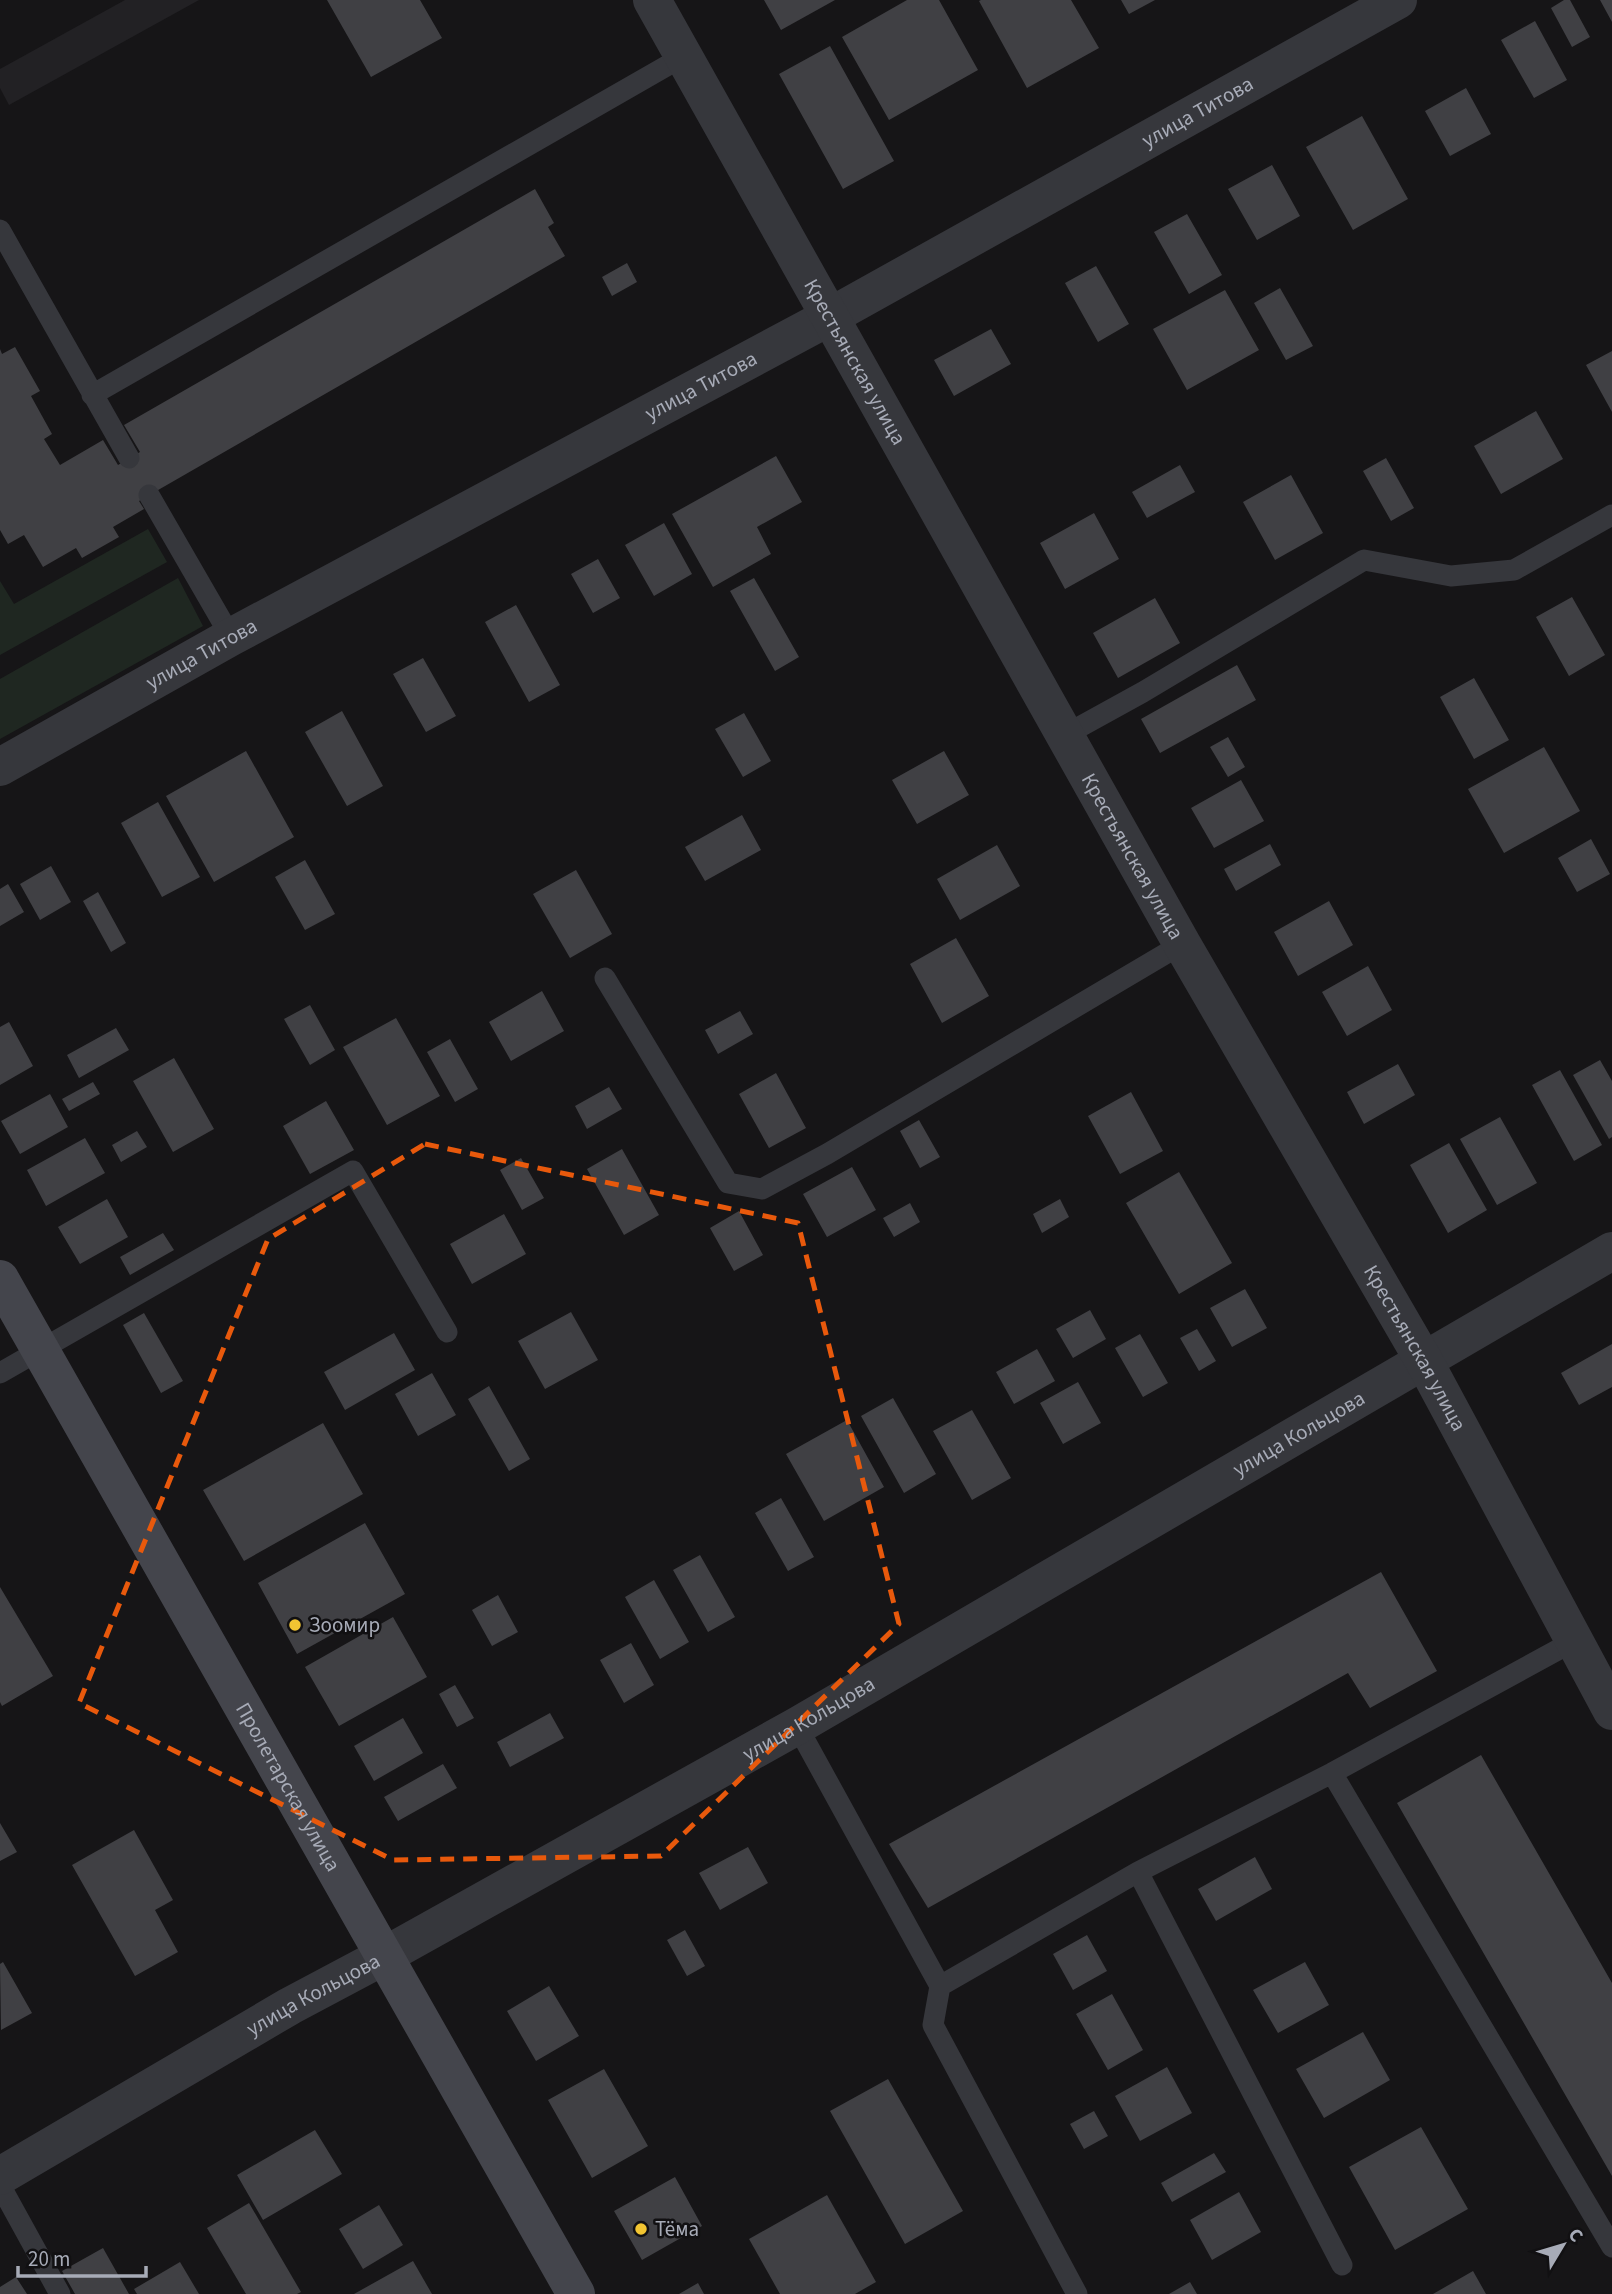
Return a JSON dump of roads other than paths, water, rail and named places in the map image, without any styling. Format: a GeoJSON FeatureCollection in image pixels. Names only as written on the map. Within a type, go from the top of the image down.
{"type":"FeatureCollection","features":[{"type":"Feature","properties":{"kind":"main road","name":"Пролетарская улица"},"geometry":{"type":"LineString","coordinates":[[0,1279],[576,2294]]}},
{"type":"Feature","properties":{"kind":"street","name":"Крестьянская улица"},"geometry":{"type":"LineString","coordinates":[[652,0],[1182,944],[1424,1361],[1612,1711]]}},
{"type":"Feature","properties":{"kind":"street","name":"улица Титова"},"geometry":{"type":"LineString","coordinates":[[0,767],[231,637],[831,316],[1398,0]]}},
{"type":"Feature","properties":{"kind":"street","name":"улица Кольцова"},"geometry":{"type":"LineString","coordinates":[[0,2176],[290,2006],[797,1726],[1612,1251]]}},
{"type":"Feature","properties":{"kind":"lane"},"geometry":{"type":"LineString","coordinates":[[92,395],[684,56]]}},
{"type":"Feature","properties":{"kind":"lane"},"geometry":{"type":"LineString","coordinates":[[0,230],[129,458]]}},
{"type":"Feature","properties":{"kind":"lane"},"geometry":{"type":"LineString","coordinates":[[149,495],[231,637]]}},
{"type":"Feature","properties":{"kind":"lane"},"geometry":{"type":"LineString","coordinates":[[1065,735],[1364,560],[1451,576],[1514,570],[1612,514]]}},
{"type":"Feature","properties":{"kind":"lane"},"geometry":{"type":"LineString","coordinates":[[605,978],[728,1182],[762,1188],[827,1154],[1182,944]]}},
{"type":"Feature","properties":{"kind":"lane"},"geometry":{"type":"LineString","coordinates":[[0,1373],[353,1171],[447,1332]]}},
{"type":"Feature","properties":{"kind":"lane"},"geometry":{"type":"LineString","coordinates":[[940,1986],[1138,1872],[1332,1773],[1574,1641]]}},
{"type":"Feature","properties":{"kind":"lane"},"geometry":{"type":"LineString","coordinates":[[797,1726],[940,1986],[933,2025],[1077,2294]]}},
{"type":"Feature","properties":{"kind":"lane"},"geometry":{"type":"LineString","coordinates":[[1332,1773],[1612,2247]]}},
{"type":"Feature","properties":{"kind":"lane"},"geometry":{"type":"LineString","coordinates":[[1138,1872],[1342,2265]]}},
{"type":"Feature","properties":{"kind":"lane"},"geometry":{"type":"LineString","coordinates":[[0,2185],[60,2294]]}},
{"type":"Feature","properties":{"kind":"place","name":"Зоомир"},"geometry":{"type":"Point","coordinates":[295,1625]}},
{"type":"Feature","properties":{"kind":"place","name":"Тёма"},"geometry":{"type":"Point","coordinates":[641,2229]}}]}
